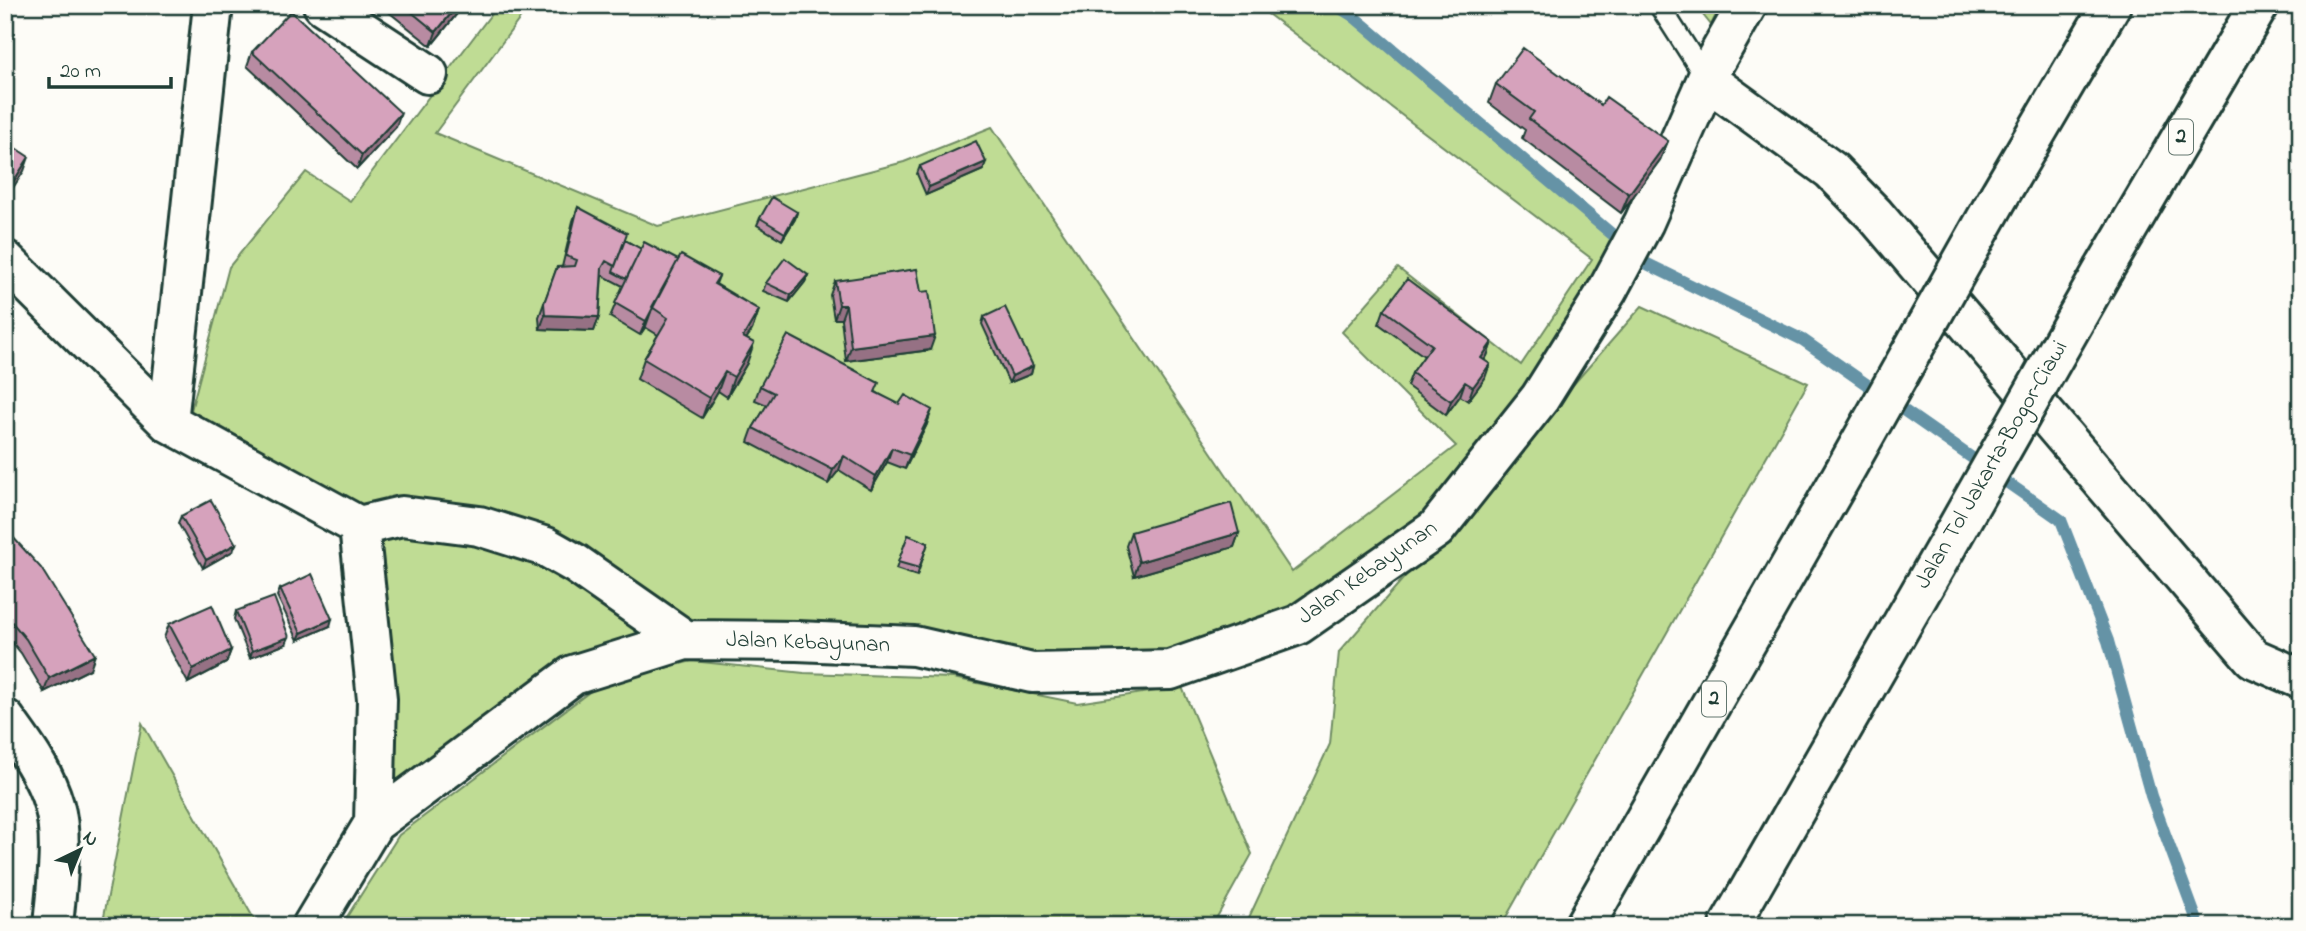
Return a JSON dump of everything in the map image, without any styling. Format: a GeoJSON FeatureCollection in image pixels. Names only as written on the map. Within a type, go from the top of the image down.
{"type":"FeatureCollection","features":[{"type":"Feature","properties":{"kind":"main road"},"geometry":{"type":"LineString","coordinates":[[168,422],[213,5]]}},
{"type":"Feature","properties":{"kind":"main road"},"geometry":{"type":"LineString","coordinates":[[323,5],[428,74]]}},
{"type":"Feature","properties":{"kind":"main road","name":"Jalan Kebayunan"},"geometry":{"type":"LineString","coordinates":[[374,823],[573,675],[685,640],[914,646],[1032,673],[1170,670],[1298,625],[1436,529],[1540,398],[1607,291],[1644,222],[1708,81],[1747,5]]}},
{"type":"Feature","properties":{"kind":"main road","name":"2"},"geometry":{"type":"LineString","coordinates":[[1584,926],[1999,196],[2111,5]]}},
{"type":"Feature","properties":{"kind":"main road","name":"Jalan Tol Jakarta–Bogor–Ciawi"},"geometry":{"type":"LineString","coordinates":[[1729,926],[2104,269],[2259,5]]}},
{"type":"Feature","properties":{"kind":"main road"},"geometry":{"type":"LineString","coordinates":[[1708,81],[1831,170],[1884,225],[2253,659],[2301,680]]}},
{"type":"Feature","properties":{"kind":"main road"},"geometry":{"type":"LineString","coordinates":[[5,260],[168,422],[359,526],[380,518],[402,516],[480,526],[545,547],[576,564],[685,640]]}},
{"type":"Feature","properties":{"kind":"main road"},"geometry":{"type":"LineString","coordinates":[[312,926],[374,823],[377,699],[359,526]]}},
{"type":"Feature","properties":{"kind":"main road"},"geometry":{"type":"LineString","coordinates":[[5,719],[32,758],[54,806],[58,859],[53,926]]}},
{"type":"Feature","properties":{"kind":"lane"},"geometry":{"type":"LineString","coordinates":[[1659,5],[1708,81]]}},
{"type":"Feature","properties":{"kind":"green space"},"geometry":{"type":"Polygon","coordinates":[[[498,5],[530,5],[435,133],[658,226],[904,162],[992,127],[1292,572],[1456,446],[1342,332],[1398,268],[1521,365],[1592,259],[1256,5],[1335,5],[1353,16],[1613,235],[1633,257],[1436,529],[1298,625],[1170,670],[797,641],[573,675],[374,823],[359,526],[168,422],[5,260],[5,239],[171,400],[190,414],[229,267],[306,172],[350,201],[498,5]]]}},
{"type":"Feature","properties":{"kind":"green space"},"geometry":{"type":"Polygon","coordinates":[[[1695,5],[1721,5],[1711,25],[1695,5]]]}},
{"type":"Feature","properties":{"kind":"green space"},"geometry":{"type":"Polygon","coordinates":[[[1642,306],[1808,383],[1501,926],[1245,926],[1330,744],[1339,652],[1642,306]]]}},
{"type":"Feature","properties":{"kind":"green space"},"geometry":{"type":"Polygon","coordinates":[[[692,661],[804,673],[953,678],[1077,703],[1182,687],[1252,854],[1212,926],[341,926],[399,835],[600,684],[692,661]]]}},
{"type":"Feature","properties":{"kind":"green space"},"geometry":{"type":"Polygon","coordinates":[[[142,723],[258,926],[102,926],[142,723]]]}},
{"type":"Feature","properties":{"kind":"building"},"geometry":{"type":"Polygon","coordinates":[[[403,5],[458,5],[436,32],[403,5]]]}},
{"type":"Feature","properties":{"kind":"building"},"geometry":{"type":"Polygon","coordinates":[[[291,11],[401,113],[362,155],[252,52],[291,11]]]}},
{"type":"Feature","properties":{"kind":"building"},"geometry":{"type":"Polygon","coordinates":[[[1523,48],[1601,105],[1606,97],[1668,141],[1629,194],[1529,119],[1534,112],[1496,84],[1523,48]]]}},
{"type":"Feature","properties":{"kind":"building"},"geometry":{"type":"Polygon","coordinates":[[[5,141],[29,157],[6,193],[5,193],[5,141]]]}},
{"type":"Feature","properties":{"kind":"building"},"geometry":{"type":"Polygon","coordinates":[[[976,141],[986,162],[929,187],[920,166],[976,141]]]}},
{"type":"Feature","properties":{"kind":"building"},"geometry":{"type":"Polygon","coordinates":[[[772,197],[797,212],[785,233],[760,218],[772,197]]]}},
{"type":"Feature","properties":{"kind":"building"},"geometry":{"type":"Polygon","coordinates":[[[578,207],[627,233],[615,266],[606,261],[602,268],[599,317],[545,315],[544,303],[557,267],[575,266],[577,260],[566,256],[578,207]]]}},
{"type":"Feature","properties":{"kind":"building"},"geometry":{"type":"Polygon","coordinates":[[[625,240],[641,249],[626,279],[613,272],[625,240]]]}},
{"type":"Feature","properties":{"kind":"building"},"geometry":{"type":"Polygon","coordinates":[[[644,242],[678,260],[646,321],[615,303],[644,242]]]}},
{"type":"Feature","properties":{"kind":"building"},"geometry":{"type":"Polygon","coordinates":[[[681,255],[719,276],[714,284],[759,310],[743,337],[754,343],[734,377],[725,372],[709,398],[644,359],[668,318],[652,307],[681,255]]]}},
{"type":"Feature","properties":{"kind":"building"},"geometry":{"type":"Polygon","coordinates":[[[785,258],[808,275],[791,295],[766,283],[785,258]]]}},
{"type":"Feature","properties":{"kind":"building"},"geometry":{"type":"Polygon","coordinates":[[[917,269],[921,292],[929,291],[935,336],[851,347],[846,305],[839,305],[835,281],[917,269]]]}},
{"type":"Feature","properties":{"kind":"building"},"geometry":{"type":"Polygon","coordinates":[[[1407,279],[1492,342],[1481,358],[1490,364],[1473,387],[1465,382],[1451,401],[1412,373],[1432,345],[1384,310],[1407,279]]]}},
{"type":"Feature","properties":{"kind":"building"},"geometry":{"type":"Polygon","coordinates":[[[1005,307],[1033,366],[1012,376],[984,317],[1005,307]]]}},
{"type":"Feature","properties":{"kind":"building"},"geometry":{"type":"Polygon","coordinates":[[[788,335],[879,383],[875,392],[899,404],[905,395],[932,410],[910,455],[892,448],[876,476],[844,456],[833,470],[753,428],[774,393],[760,386],[788,335]]]}},
{"type":"Feature","properties":{"kind":"building"},"geometry":{"type":"Polygon","coordinates":[[[211,500],[236,544],[206,560],[181,516],[211,500]]]}},
{"type":"Feature","properties":{"kind":"building"},"geometry":{"type":"Polygon","coordinates":[[[1231,503],[1239,533],[1139,562],[1131,532],[1231,503]]]}},
{"type":"Feature","properties":{"kind":"building"},"geometry":{"type":"Polygon","coordinates":[[[11,535],[41,568],[95,655],[49,678],[26,639],[5,614],[5,539],[11,535]]]}},
{"type":"Feature","properties":{"kind":"building"},"geometry":{"type":"Polygon","coordinates":[[[908,535],[928,543],[919,568],[898,562],[908,535]]]}},
{"type":"Feature","properties":{"kind":"building"},"geometry":{"type":"Polygon","coordinates":[[[312,574],[332,619],[301,633],[280,589],[312,574]]]}},
{"type":"Feature","properties":{"kind":"building"},"geometry":{"type":"Polygon","coordinates":[[[274,597],[289,637],[252,651],[236,611],[274,597]]]}},
{"type":"Feature","properties":{"kind":"building"},"geometry":{"type":"Polygon","coordinates":[[[212,605],[231,650],[193,669],[169,624],[212,605]]]}},
{"type":"Feature","properties":{"kind":"waterway"},"geometry":{"type":"LineString","coordinates":[[1335,5],[1353,16],[1613,235],[1633,257],[1803,340],[2061,520],[2108,641],[2151,796],[2199,926]]}}]}
